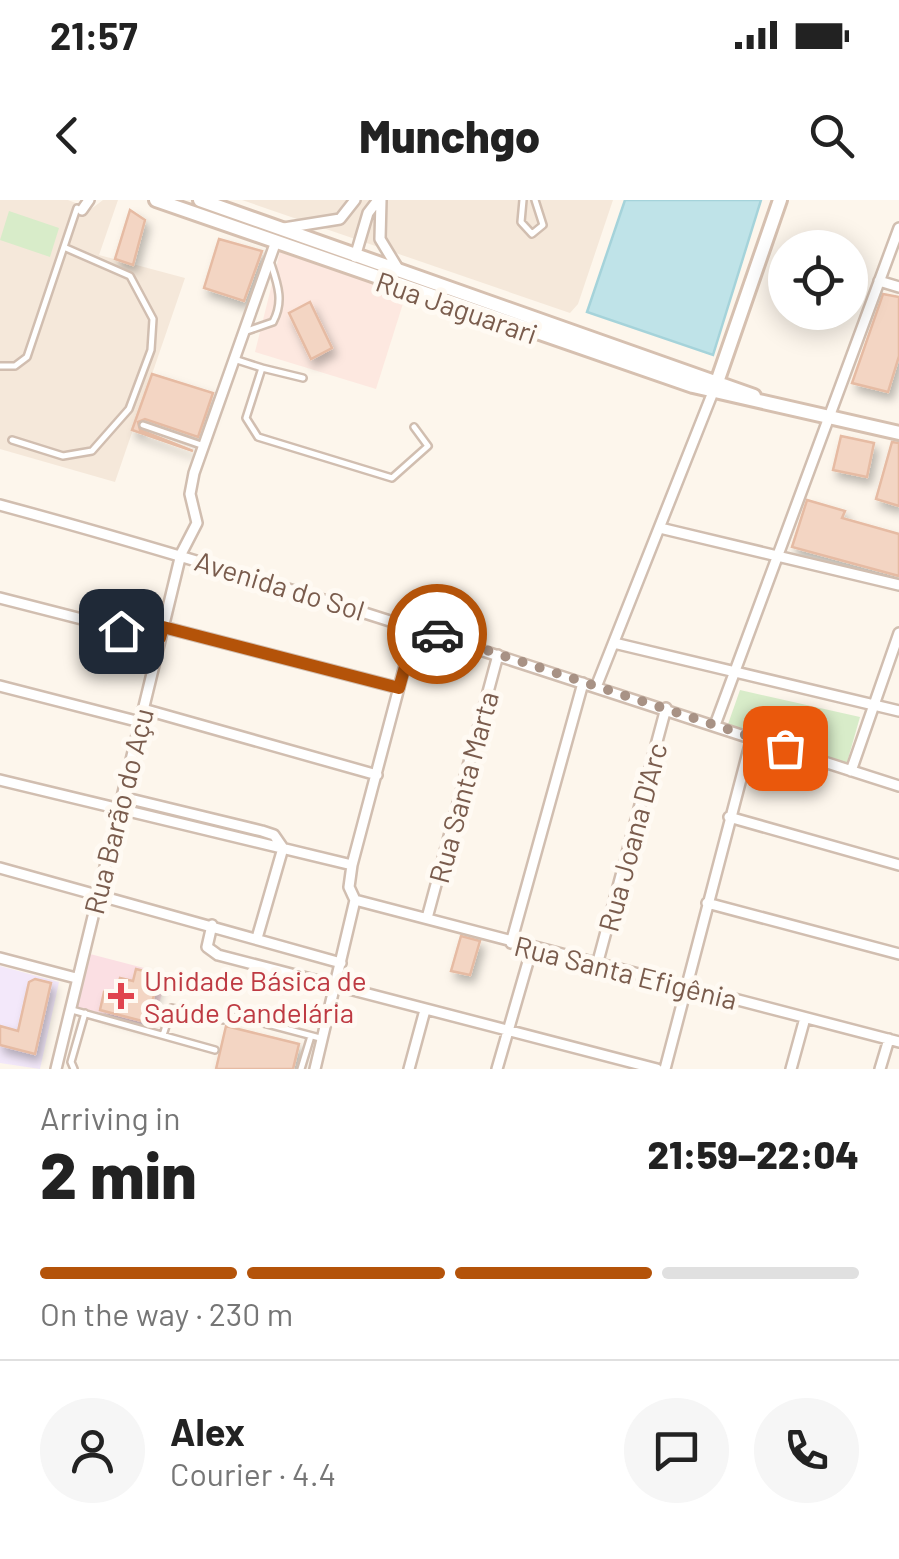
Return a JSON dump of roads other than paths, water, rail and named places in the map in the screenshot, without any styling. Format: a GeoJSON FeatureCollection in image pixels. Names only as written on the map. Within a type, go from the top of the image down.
{"type":"FeatureCollection","features":[{"type":"Feature","properties":{"kind":"main road","name":"Rua Jaguarari"},"geometry":{"type":"LineString","coordinates":[[156,200],[350,270],[760,400],[899,433]]}},
{"type":"Feature","properties":{"kind":"main road","name":"Rua Jaguarari"},"geometry":{"type":"LineString","coordinates":[[200,200],[397,267],[716,386]]}},
{"type":"Feature","properties":{"kind":"main road"},"geometry":{"type":"LineString","coordinates":[[716,386],[780,200]]}},
{"type":"Feature","properties":{"kind":"street"},"geometry":{"type":"LineString","coordinates":[[79,206],[90,200]]}},
{"type":"Feature","properties":{"kind":"street"},"geometry":{"type":"LineString","coordinates":[[275,228],[340,219],[356,200]]}},
{"type":"Feature","properties":{"kind":"street"},"geometry":{"type":"LineString","coordinates":[[350,270],[368,214],[379,200]]}},
{"type":"Feature","properties":{"kind":"street"},"geometry":{"type":"LineString","coordinates":[[379,200],[380,239],[397,267]]}},
{"type":"Feature","properties":{"kind":"street"},"geometry":{"type":"LineString","coordinates":[[715,725],[899,228]]}},
{"type":"Feature","properties":{"kind":"street"},"geometry":{"type":"LineString","coordinates":[[204,446],[275,244]]}},
{"type":"Feature","properties":{"kind":"street"},"geometry":{"type":"LineString","coordinates":[[879,282],[899,286]]}},
{"type":"Feature","properties":{"kind":"street"},"geometry":{"type":"LineString","coordinates":[[596,687],[716,386]]}},
{"type":"Feature","properties":{"kind":"street","name":"Rua Barão do Açu"},"geometry":{"type":"LineString","coordinates":[[56,1069],[181,554],[196,528],[190,490],[204,446]]}},
{"type":"Feature","properties":{"kind":"street","name":"Avenida do Sol"},"geometry":{"type":"LineString","coordinates":[[0,505],[181,554],[416,627],[899,786]]}},
{"type":"Feature","properties":{"kind":"street"},"geometry":{"type":"LineString","coordinates":[[660,528],[899,585]]}},
{"type":"Feature","properties":{"kind":"street"},"geometry":{"type":"LineString","coordinates":[[0,598],[160,638]]}},
{"type":"Feature","properties":{"kind":"street"},"geometry":{"type":"LineString","coordinates":[[163,627],[399,688]]}},
{"type":"Feature","properties":{"kind":"street"},"geometry":{"type":"LineString","coordinates":[[315,1069],[354,900],[349,887],[352,864],[416,627]]}},
{"type":"Feature","properties":{"kind":"street"},"geometry":{"type":"LineString","coordinates":[[851,771],[899,633]]}},
{"type":"Feature","properties":{"kind":"street"},"geometry":{"type":"LineString","coordinates":[[614,642],[899,711]]}},
{"type":"Feature","properties":{"kind":"street","name":"Rua Santa Marta"},"geometry":{"type":"LineString","coordinates":[[427,918],[498,655]]}},
{"type":"Feature","properties":{"kind":"street"},"geometry":{"type":"LineString","coordinates":[[511,943],[582,682]]}},
{"type":"Feature","properties":{"kind":"street"},"geometry":{"type":"LineString","coordinates":[[0,686],[140,722]]}},
{"type":"Feature","properties":{"kind":"street"},"geometry":{"type":"LineString","coordinates":[[143,708],[376,775]]}},
{"type":"Feature","properties":{"kind":"street","name":"Rua Joana D'Arc"},"geometry":{"type":"LineString","coordinates":[[597,966],[666,708]]}},
{"type":"Feature","properties":{"kind":"street"},"geometry":{"type":"LineString","coordinates":[[665,1069],[752,737]]}},
{"type":"Feature","properties":{"kind":"street"},"geometry":{"type":"LineString","coordinates":[[0,780],[118,812],[352,864]]}},
{"type":"Feature","properties":{"kind":"street"},"geometry":{"type":"LineString","coordinates":[[122,797],[262,830],[274,836],[283,848]]}},
{"type":"Feature","properties":{"kind":"street"},"geometry":{"type":"LineString","coordinates":[[730,817],[899,866]]}},
{"type":"Feature","properties":{"kind":"street"},"geometry":{"type":"LineString","coordinates":[[257,938],[283,848]]}},
{"type":"Feature","properties":{"kind":"street"},"geometry":{"type":"LineString","coordinates":[[0,868],[341,963]]}},
{"type":"Feature","properties":{"kind":"street","name":"Rua Santa Efigênia"},"geometry":{"type":"LineString","coordinates":[[354,900],[894,1041]]}},
{"type":"Feature","properties":{"kind":"street"},"geometry":{"type":"LineString","coordinates":[[707,903],[899,954]]}},
{"type":"Feature","properties":{"kind":"street"},"geometry":{"type":"LineString","coordinates":[[212,924],[207,944],[210,953],[657,1069]]}},
{"type":"Feature","properties":{"kind":"street"},"geometry":{"type":"LineString","coordinates":[[498,1069],[532,948]]}},
{"type":"Feature","properties":{"kind":"street"},"geometry":{"type":"LineString","coordinates":[[0,958],[76,978]]}},
{"type":"Feature","properties":{"kind":"street"},"geometry":{"type":"LineString","coordinates":[[410,1069],[425,1010]]}},
{"type":"Feature","properties":{"kind":"street"},"geometry":{"type":"LineString","coordinates":[[791,1069],[805,1018]]}},
{"type":"Feature","properties":{"kind":"street"},"geometry":{"type":"LineString","coordinates":[[880,1069],[894,1041]]}},
{"type":"Feature","properties":{"kind":"lane"},"geometry":{"type":"LineString","coordinates":[[522,200],[522,222],[532,234],[543,226],[534,200]]}},
{"type":"Feature","properties":{"kind":"lane"},"geometry":{"type":"LineString","coordinates":[[0,366],[15,366],[27,357],[79,206]]}},
{"type":"Feature","properties":{"kind":"lane"},"geometry":{"type":"LineString","coordinates":[[12,440],[63,456],[92,451],[128,409],[156,334],[130,276],[66,248]]}},
{"type":"Feature","properties":{"kind":"lane"},"geometry":{"type":"LineString","coordinates":[[244,332],[273,322],[278,313],[280,295],[270,258]]}},
{"type":"Feature","properties":{"kind":"lane"},"geometry":{"type":"LineString","coordinates":[[234,359],[303,378]]}},
{"type":"Feature","properties":{"kind":"lane"},"geometry":{"type":"LineString","coordinates":[[262,368],[246,418],[258,437],[392,478],[428,446],[414,427]]}},
{"type":"Feature","properties":{"kind":"lane"},"geometry":{"type":"LineString","coordinates":[[142,425],[204,446]]}},
{"type":"Feature","properties":{"kind":"lane"},"geometry":{"type":"LineString","coordinates":[[163,1035],[172,1008],[223,1020]]}},
{"type":"Feature","properties":{"kind":"lane"},"geometry":{"type":"LineString","coordinates":[[69,1009],[215,1050]]}},
{"type":"Feature","properties":{"kind":"lane"},"geometry":{"type":"LineString","coordinates":[[74,1069],[71,1062],[85,1013]]}},
{"type":"Feature","properties":{"kind":"lane"},"geometry":{"type":"LineString","coordinates":[[237,1016],[323,1039]]}},
{"type":"Feature","properties":{"kind":"lane"},"geometry":{"type":"LineString","coordinates":[[301,1069],[310,1036]]}},
{"type":"Feature","properties":{"kind":"water"},"geometry":{"type":"Polygon","coordinates":[[[625,200],[761,200],[713,355],[587,312],[625,200]]]}},
{"type":"Feature","properties":{"kind":"place","name":"Unidade Básica de Saúde Candelária"},"geometry":{"type":"Point","coordinates":[121,996]}}]}
